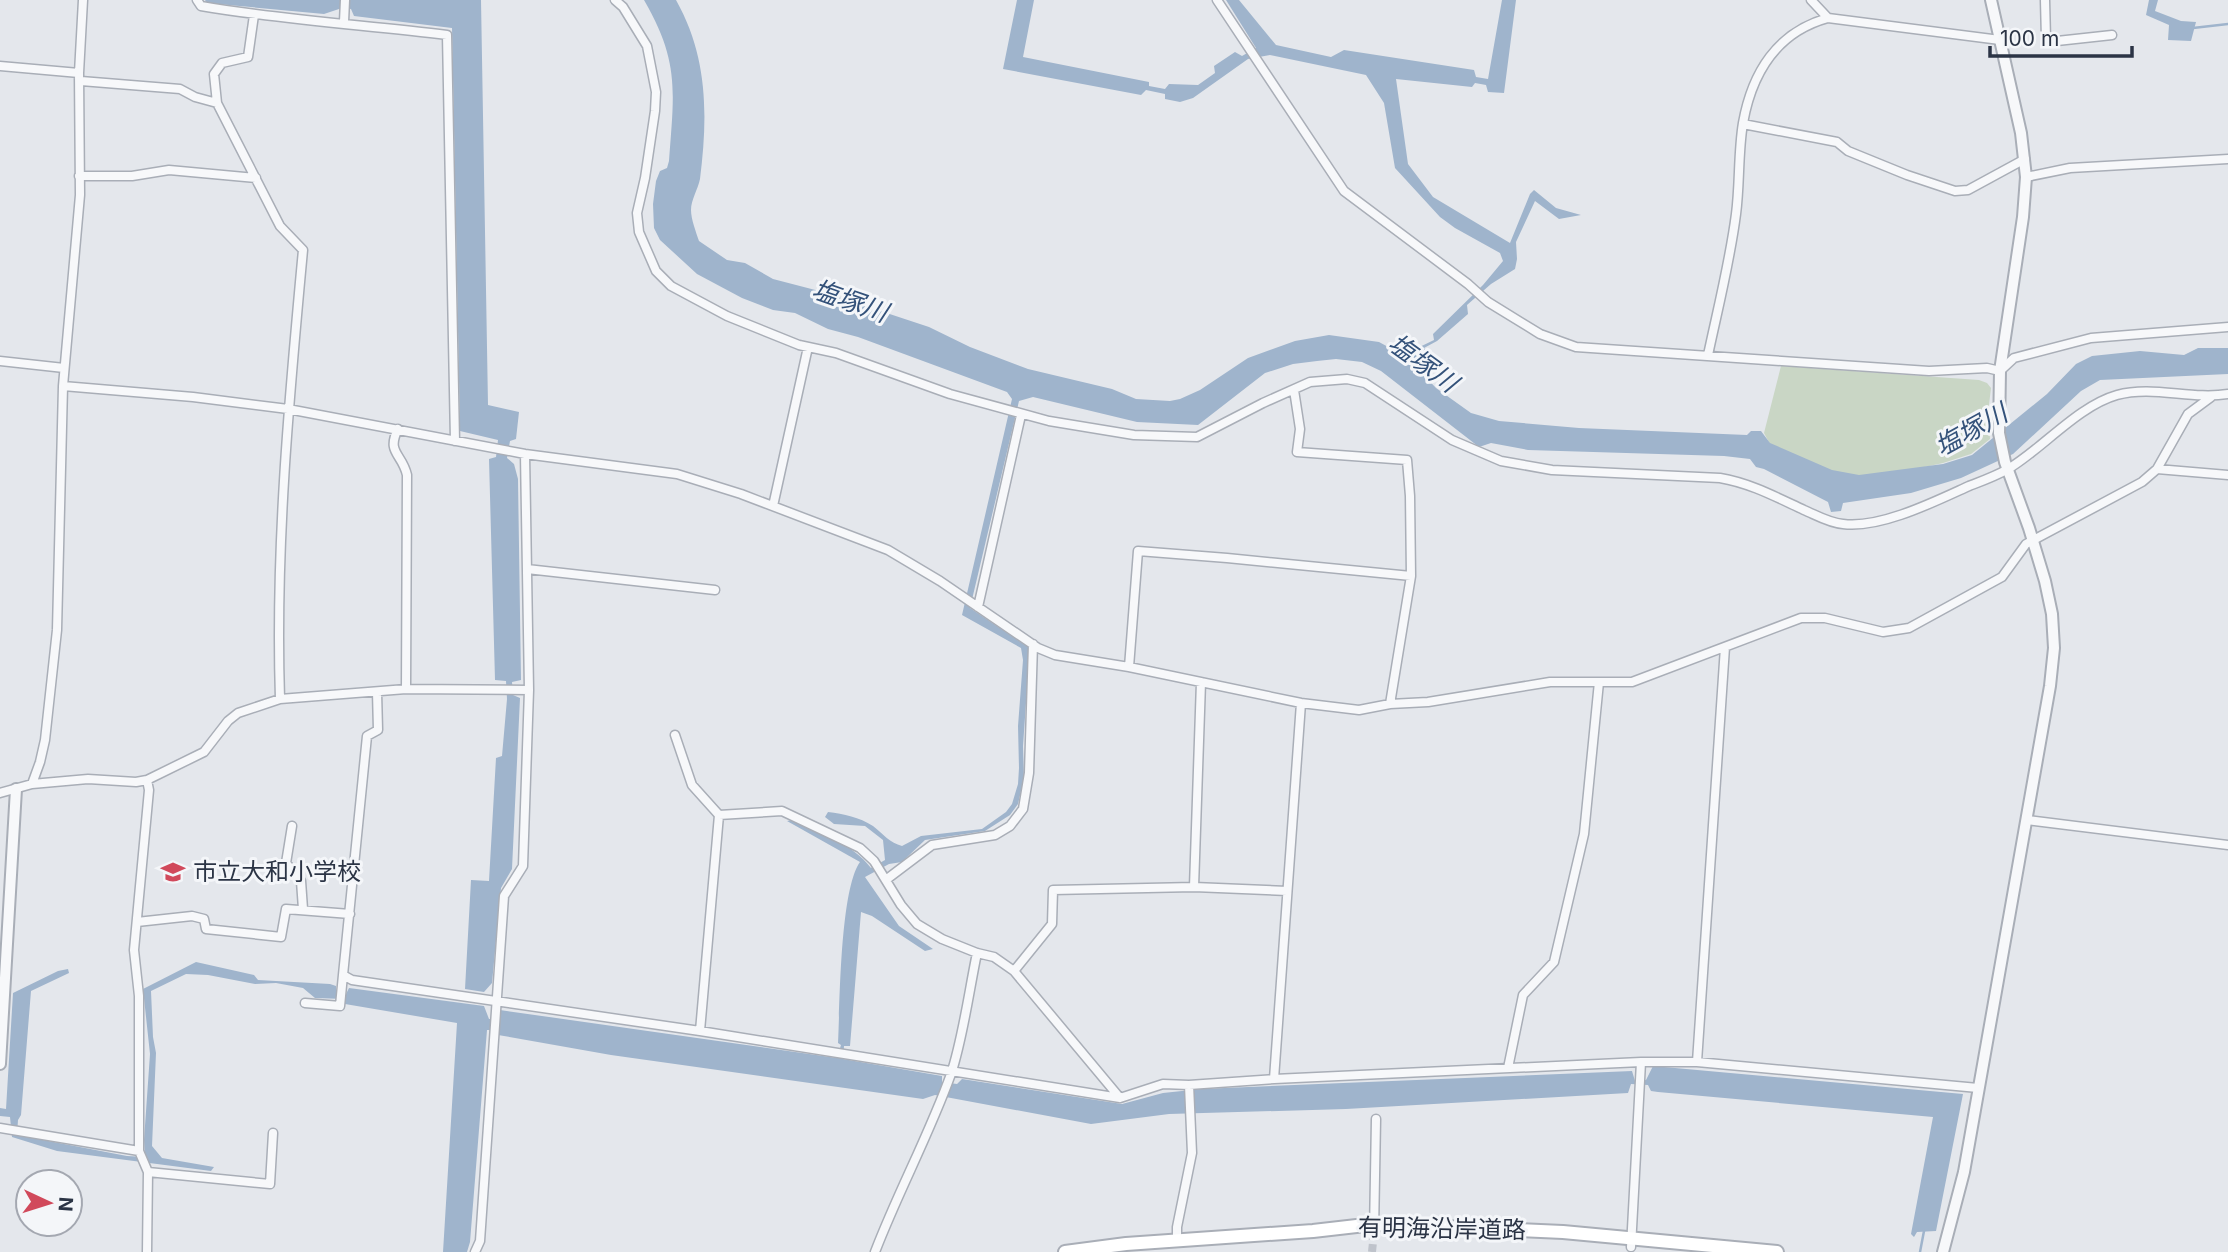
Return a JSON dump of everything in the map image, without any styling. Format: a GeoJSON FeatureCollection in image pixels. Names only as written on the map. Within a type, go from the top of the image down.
{"type":"FeatureCollection","features":[{"type":"Feature","properties":{"kind":"main road","name":"有明海沿岸道路"},"geometry":{"type":"LineString","coordinates":[[1065,1252],[1125,1248],[1177,1240],[1374,1228],[1563,1232],[1631,1242],[1777,1252]]}},
{"type":"Feature","properties":{"kind":"street"},"geometry":{"type":"LineString","coordinates":[[33,783],[45,740],[57,630],[63,386],[80,195],[83,0]]}},
{"type":"Feature","properties":{"kind":"street"},"geometry":{"type":"LineString","coordinates":[[197,0],[201,6],[254,15],[344,18],[447,35],[455,441]]}},
{"type":"Feature","properties":{"kind":"street"},"geometry":{"type":"LineString","coordinates":[[344,18],[345,0]]}},
{"type":"Feature","properties":{"kind":"street"},"geometry":{"type":"LineString","coordinates":[[615,0],[623,7],[648,46],[656,92],[645,178],[637,213],[639,232],[656,271],[671,286],[727,316],[808,347],[1021,415],[1134,435],[1197,437],[1310,382],[1347,379],[1365,383],[1452,440],[1501,461],[1552,470],[1737,481],[1842,524],[1873,522],[1921,508],[2007,466],[2096,405],[2117,396],[2145,392],[2211,397],[2228,394]]}},
{"type":"Feature","properties":{"kind":"street"},"geometry":{"type":"LineString","coordinates":[[1217,0],[1344,191],[1488,302],[1540,334],[1576,347],[1929,371],[1987,368],[2000,371]]}},
{"type":"Feature","properties":{"kind":"street"},"geometry":{"type":"LineString","coordinates":[[1811,0],[1828,18]]}},
{"type":"Feature","properties":{"kind":"street"},"geometry":{"type":"LineString","coordinates":[[1943,1252],[1964,1172],[2027,820],[2054,648],[2052,614],[2033,541],[2007,466],[1999,433],[2000,371],[2023,217],[2026,177],[2025,159],[1991,0]]}},
{"type":"Feature","properties":{"kind":"street"},"geometry":{"type":"LineString","coordinates":[[2045,0],[2046,39],[2057,41],[2112,36]]}},
{"type":"Feature","properties":{"kind":"street"},"geometry":{"type":"LineString","coordinates":[[254,15],[248,57],[222,63],[214,74],[217,103],[280,226],[303,250],[288,409],[278,628],[280,699]]}},
{"type":"Feature","properties":{"kind":"street"},"geometry":{"type":"LineString","coordinates":[[1709,355],[1736,215],[1743,124],[1757,81],[1774,51],[1795,31],[1828,18],[2000,40]]}},
{"type":"Feature","properties":{"kind":"street"},"geometry":{"type":"LineString","coordinates":[[0,66],[180,89],[195,97],[217,103]]}},
{"type":"Feature","properties":{"kind":"street"},"geometry":{"type":"LineString","coordinates":[[1743,124],[1837,142],[1848,151],[1955,191],[1968,190],[2025,159]]}},
{"type":"Feature","properties":{"kind":"street"},"geometry":{"type":"LineString","coordinates":[[2026,177],[2070,168],[2228,159]]}},
{"type":"Feature","properties":{"kind":"street"},"geometry":{"type":"LineString","coordinates":[[79,176],[132,176],[169,170],[256,178]]}},
{"type":"Feature","properties":{"kind":"street"},"geometry":{"type":"LineString","coordinates":[[2000,371],[2014,359],[2091,338],[2228,327]]}},
{"type":"Feature","properties":{"kind":"street"},"geometry":{"type":"LineString","coordinates":[[773,506],[808,347]]}},
{"type":"Feature","properties":{"kind":"street"},"geometry":{"type":"LineString","coordinates":[[0,361],[65,369]]}},
{"type":"Feature","properties":{"kind":"street"},"geometry":{"type":"LineString","coordinates":[[63,386],[193,397],[288,409],[515,453],[677,474],[773,506],[888,550],[1033,644],[1055,655],[1129,667],[1301,703],[1359,710],[1550,682],[1632,682],[1801,618],[1825,618],[1883,632],[1909,628],[2002,577],[2020,551],[2033,541],[2142,482],[2157,469],[2188,414],[2211,397]]}},
{"type":"Feature","properties":{"kind":"street"},"geometry":{"type":"LineString","coordinates":[[1294,390],[1300,429],[1297,452],[1407,460],[1411,576],[1390,704]]}},
{"type":"Feature","properties":{"kind":"street"},"geometry":{"type":"LineString","coordinates":[[978,607],[1021,415]]}},
{"type":"Feature","properties":{"kind":"street"},"geometry":{"type":"LineString","coordinates":[[398,429],[392,440],[407,475],[407,689]]}},
{"type":"Feature","properties":{"kind":"street"},"geometry":{"type":"LineString","coordinates":[[475,1252],[480,1241],[504,896],[523,866],[529,690],[525,454]]}},
{"type":"Feature","properties":{"kind":"street"},"geometry":{"type":"LineString","coordinates":[[2157,469],[2228,475]]}},
{"type":"Feature","properties":{"kind":"street"},"geometry":{"type":"LineString","coordinates":[[1129,667],[1138,551],[1411,576]]}},
{"type":"Feature","properties":{"kind":"street"},"geometry":{"type":"LineString","coordinates":[[527,569],[716,590]]}},
{"type":"Feature","properties":{"kind":"street"},"geometry":{"type":"LineString","coordinates":[[887,879],[932,845],[995,835],[1010,826],[1023,808],[1029,774],[1033,644]]}},
{"type":"Feature","properties":{"kind":"street"},"geometry":{"type":"LineString","coordinates":[[1697,1062],[1725,647]]}},
{"type":"Feature","properties":{"kind":"street"},"geometry":{"type":"LineString","coordinates":[[1195,887],[1201,682]]}},
{"type":"Feature","properties":{"kind":"street"},"geometry":{"type":"LineString","coordinates":[[1508,1068],[1523,995],[1554,962],[1584,834],[1599,682]]}},
{"type":"Feature","properties":{"kind":"street"},"geometry":{"type":"LineString","coordinates":[[0,793],[16,791],[33,783],[88,779],[148,784],[204,752],[237,713],[280,699],[407,689],[529,690]]}},
{"type":"Feature","properties":{"kind":"street"},"geometry":{"type":"LineString","coordinates":[[305,1003],[340,1006],[368,736],[378,730],[377,692]]}},
{"type":"Feature","properties":{"kind":"street"},"geometry":{"type":"LineString","coordinates":[[1273,1079],[1301,703]]}},
{"type":"Feature","properties":{"kind":"street"},"geometry":{"type":"LineString","coordinates":[[676,735],[692,785],[719,815],[700,1031]]}},
{"type":"Feature","properties":{"kind":"street"},"geometry":{"type":"LineString","coordinates":[[147,1252],[148,1172],[139,1151],[139,996],[134,950],[148,784]]}},
{"type":"Feature","properties":{"kind":"street"},"geometry":{"type":"LineString","coordinates":[[0,1064],[16,791]]}},
{"type":"Feature","properties":{"kind":"street"},"geometry":{"type":"LineString","coordinates":[[719,815],[782,811],[860,848],[874,861],[901,905],[917,924],[942,939],[994,957],[1014,971],[1120,1097]]}},
{"type":"Feature","properties":{"kind":"street"},"geometry":{"type":"LineString","coordinates":[[2027,820],[2228,845]]}},
{"type":"Feature","properties":{"kind":"street"},"geometry":{"type":"LineString","coordinates":[[292,826],[286,863],[301,881],[303,909]]}},
{"type":"Feature","properties":{"kind":"street"},"geometry":{"type":"LineString","coordinates":[[1014,971],[1052,924],[1052,890],[1195,887],[1287,891]]}},
{"type":"Feature","properties":{"kind":"street"},"geometry":{"type":"LineString","coordinates":[[137,922],[192,916],[204,919],[206,929],[281,937],[286,909],[349,914]]}},
{"type":"Feature","properties":{"kind":"street"},"geometry":{"type":"LineString","coordinates":[[875,1252],[952,1070],[977,953]]}},
{"type":"Feature","properties":{"kind":"street"},"geometry":{"type":"LineString","coordinates":[[343,975],[352,980],[1120,1097],[1163,1084],[1189,1086],[1273,1079],[1642,1062],[1697,1062],[1978,1088]]}},
{"type":"Feature","properties":{"kind":"street"},"geometry":{"type":"LineString","coordinates":[[1631,1242],[1642,1062]]}},
{"type":"Feature","properties":{"kind":"street"},"geometry":{"type":"LineString","coordinates":[[1177,1240],[1177,1227],[1192,1153],[1189,1086]]}},
{"type":"Feature","properties":{"kind":"street"},"geometry":{"type":"LineString","coordinates":[[1374,1228],[1376,1119]]}},
{"type":"Feature","properties":{"kind":"street"},"geometry":{"type":"LineString","coordinates":[[0,1128],[139,1151]]}},
{"type":"Feature","properties":{"kind":"street"},"geometry":{"type":"LineString","coordinates":[[148,1172],[270,1184],[273,1133]]}},
{"type":"Feature","properties":{"kind":"green space"},"geometry":{"type":"Polygon","coordinates":[[[1781,366],[1979,380],[1991,388],[1988,413],[1990,439],[1971,454],[1943,463],[1847,484],[1772,448],[1764,433],[1781,366]]]}},
{"type":"Feature","properties":{"kind":"water"},"geometry":{"type":"Polygon","coordinates":[[[205,0],[481,0],[488,405],[519,412],[516,439],[510,441],[507,458],[514,464],[518,479],[521,680],[512,682],[513,695],[520,698],[512,869],[501,888],[492,983],[484,992],[465,989],[471,880],[489,881],[496,758],[502,756],[507,699],[506,681],[495,680],[489,459],[496,457],[498,440],[460,431],[452,28],[354,16],[351,9],[342,8],[324,14],[207,3],[205,0]]]}},
{"type":"Feature","properties":{"kind":"water","name":"塩塚川"},"geometry":{"type":"Polygon","coordinates":[[[644,0],[676,0],[687,21],[700,65],[704,132],[700,179],[691,210],[699,241],[727,260],[745,263],[773,279],[823,292],[929,327],[970,347],[1028,369],[1112,389],[1136,399],[1180,399],[1200,390],[1248,358],[1295,341],[1329,335],[1379,342],[1403,355],[1434,340],[1433,334],[1483,285],[1503,261],[1500,253],[1440,217],[1395,168],[1384,103],[1366,75],[1270,55],[1248,59],[1193,98],[1180,102],[1165,99],[1165,94],[1146,90],[1141,95],[1003,69],[1017,0],[1034,0],[1023,57],[1149,82],[1149,86],[1165,89],[1169,84],[1198,85],[1215,73],[1214,66],[1235,52],[1242,56],[1256,48],[1226,0],[1239,0],[1276,45],[1331,57],[1344,50],[1474,70],[1476,77],[1488,79],[1502,0],[1516,0],[1504,93],[1488,92],[1486,85],[1475,83],[1472,87],[1396,79],[1408,164],[1433,197],[1510,243],[1534,190],[1556,208],[1581,215],[1559,219],[1535,201],[1516,242],[1515,269],[1491,284],[1467,305],[1468,314],[1437,341],[1424,348],[1428,354],[1416,367],[1436,388],[1471,413],[1499,421],[1579,428],[1747,435],[1751,431],[1761,431],[1770,443],[1832,470],[1859,475],[1943,464],[1972,455],[2047,394],[2076,364],[2092,356],[2140,351],[2184,355],[2198,348],[2228,348],[2228,374],[2100,380],[2081,391],[2013,454],[1961,478],[1911,493],[1843,503],[1841,511],[1831,512],[1828,502],[1756,467],[1750,459],[1528,450],[1491,443],[1479,447],[1381,371],[1362,362],[1336,359],[1317,361],[1293,364],[1265,373],[1198,425],[1137,422],[1033,397],[1019,401],[970,608],[1028,647],[1024,778],[1018,804],[1010,815],[985,831],[925,840],[902,862],[889,864],[865,877],[899,926],[933,949],[925,951],[872,916],[861,912],[850,1046],[844,1046],[843,1059],[942,1076],[942,1082],[957,1084],[962,1079],[1122,1104],[1163,1093],[1201,1089],[1632,1071],[1635,1081],[1646,1080],[1653,1066],[1963,1094],[1936,1231],[1917,1232],[1914,1237],[1911,1234],[1933,1117],[1658,1092],[1651,1091],[1648,1085],[1631,1084],[1628,1093],[1346,1109],[1169,1114],[1091,1124],[935,1095],[923,1099],[611,1055],[498,1035],[498,1030],[487,1030],[470,1242],[467,1252],[443,1252],[457,1023],[345,1004],[344,999],[315,998],[303,988],[276,983],[255,984],[208,975],[186,974],[151,991],[156,1053],[152,1146],[162,1158],[214,1167],[211,1171],[57,1151],[12,1137],[10,1117],[0,1116],[0,1108],[6,1109],[13,993],[58,971],[68,969],[69,973],[31,991],[17,1135],[127,1156],[145,1157],[150,1054],[143,989],[196,962],[254,975],[258,980],[330,984],[336,986],[336,995],[345,996],[349,988],[484,1006],[489,1019],[496,1019],[500,1010],[837,1058],[841,1045],[838,1043],[845,922],[853,876],[860,862],[787,821],[793,820],[835,840],[855,852],[871,868],[885,860],[883,840],[865,826],[834,824],[825,817],[828,812],[862,820],[902,846],[921,836],[982,829],[1006,812],[1012,804],[1019,768],[1018,726],[1023,660],[1021,648],[962,615],[1012,399],[1007,392],[858,337],[828,329],[795,313],[773,310],[742,298],[697,274],[660,240],[654,228],[653,204],[656,181],[660,171],[667,168],[669,161],[672,78],[664,42],[644,0]]]}},
{"type":"Feature","properties":{"kind":"water"},"geometry":{"type":"Polygon","coordinates":[[[2149,0],[2158,0],[2155,11],[2181,21],[2196,22],[2191,41],[2168,40],[2169,25],[2146,15],[2149,0]]]}},
{"type":"Feature","properties":{"kind":"waterway"},"geometry":{"type":"LineString","coordinates":[[2193,28],[2228,24]]}},
{"type":"Feature","properties":{"kind":"waterway"},"geometry":{"type":"LineString","coordinates":[[1920,1252],[1924,1231]]}},
{"type":"Feature","properties":{"kind":"tunnel"},"geometry":{"type":"LineString","coordinates":[[1372,1252],[1374,1232]]}},
{"type":"Feature","properties":{"kind":"place","name":"市立大和小学校"},"geometry":{"type":"Point","coordinates":[173,872]}}]}
